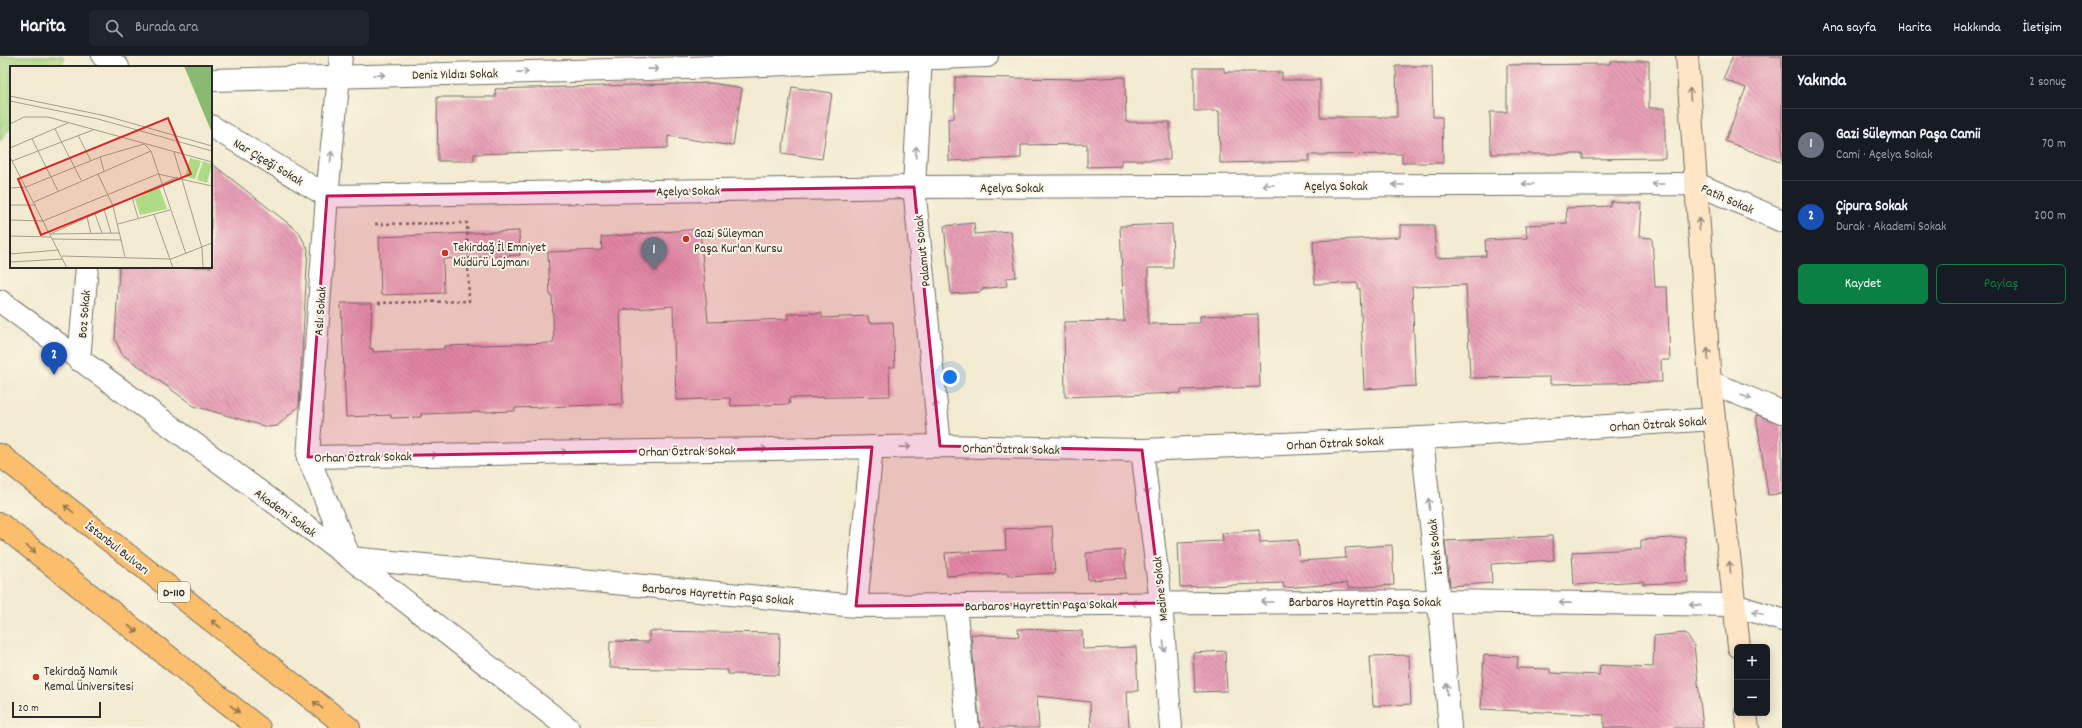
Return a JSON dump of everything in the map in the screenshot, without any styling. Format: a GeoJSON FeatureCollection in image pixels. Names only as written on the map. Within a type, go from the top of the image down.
{"type":"FeatureCollection","features":[{"type":"Feature","properties":{"kind":"highway","name":"İstanbul Bulvarı"},"geometry":{"type":"LineString","coordinates":[[0,455],[349,728]]}},
{"type":"Feature","properties":{"kind":"highway"},"geometry":{"type":"LineString","coordinates":[[0,524],[259,728]]}},
{"type":"Feature","properties":{"kind":"main road"},"geometry":{"type":"LineString","coordinates":[[1687,56],[1710,382],[1739,644]]}},
{"type":"Feature","properties":{"kind":"main road"},"geometry":{"type":"LineString","coordinates":[[1746,716],[1748,728]]}},
{"type":"Feature","properties":{"kind":"street","name":"Deniz Yıldızı Sokak"},"geometry":{"type":"LineString","coordinates":[[212,80],[341,66],[688,62],[986,56]]}},
{"type":"Feature","properties":{"kind":"street","name":"Palamut Sokak"},"geometry":{"type":"LineString","coordinates":[[921,57],[914,187],[940,446]]}},
{"type":"Feature","properties":{"kind":"street","name":"Aslı Sokak"},"geometry":{"type":"LineString","coordinates":[[341,66],[327,196],[308,456],[350,558]]}},
{"type":"Feature","properties":{"kind":"street","name":"Nar Çiçeği Sokak"},"geometry":{"type":"LineString","coordinates":[[212,127],[327,196]]}},
{"type":"Feature","properties":{"kind":"street","name":"Açelya Sokak"},"geometry":{"type":"LineString","coordinates":[[327,196],[914,187],[1697,184]]}},
{"type":"Feature","properties":{"kind":"street","name":"Fatih Sokak"},"geometry":{"type":"LineString","coordinates":[[1697,184],[1782,221]]}},
{"type":"Feature","properties":{"kind":"street","name":"Boz Sokak"},"geometry":{"type":"LineString","coordinates":[[78,360],[87,268]]}},
{"type":"Feature","properties":{"kind":"street","name":"Akademi Sokak"},"geometry":{"type":"LineString","coordinates":[[0,301],[78,360],[350,558],[568,728]]}},
{"type":"Feature","properties":{"kind":"street"},"geometry":{"type":"LineString","coordinates":[[1710,382],[1782,412]]}},
{"type":"Feature","properties":{"kind":"street","name":"Orhan Öztrak Sokak"},"geometry":{"type":"LineString","coordinates":[[308,456],[940,446],[1142,450],[1422,438],[1714,419]]}},
{"type":"Feature","properties":{"kind":"street","name":"İstek Sokak"},"geometry":{"type":"LineString","coordinates":[[1422,438],[1439,601],[1450,728]]}},
{"type":"Feature","properties":{"kind":"street"},"geometry":{"type":"LineString","coordinates":[[856,606],[872,448]]}},
{"type":"Feature","properties":{"kind":"street","name":"Medine Sokak"},"geometry":{"type":"LineString","coordinates":[[1142,450],[1161,603],[1171,728]]}},
{"type":"Feature","properties":{"kind":"street","name":"Barbaros Hayrettin Paşa Sokak"},"geometry":{"type":"LineString","coordinates":[[350,558],[856,606],[1439,601],[1734,605],[1782,620]]}},
{"type":"Feature","properties":{"kind":"street"},"geometry":{"type":"LineString","coordinates":[[955,605],[968,728]]}},
{"type":"Feature","properties":{"kind":"path"},"geometry":{"type":"LineString","coordinates":[[375,224],[468,223],[469,301],[377,303]]}},
{"type":"Feature","properties":{"kind":"highlighted area"},"geometry":{"type":"Polygon","coordinates":[[[914,187],[940,446],[1142,450],[1161,603],[856,606],[872,447],[308,457],[327,196],[914,187]]]}},
{"type":"Feature","properties":{"kind":"green space"},"geometry":{"type":"Polygon","coordinates":[[[0,56],[62,56],[65,58],[59,66],[10,66],[10,128],[0,141],[0,56]]]}},
{"type":"Feature","properties":{"kind":"building"},"geometry":{"type":"Polygon","coordinates":[[[1733,56],[1782,56],[1782,163],[1725,141],[1746,88],[1723,79],[1733,56]]]}},
{"type":"Feature","properties":{"kind":"building"},"geometry":{"type":"Polygon","coordinates":[[[1610,61],[1649,61],[1649,108],[1665,108],[1665,158],[1583,159],[1583,154],[1491,154],[1490,112],[1507,112],[1507,65],[1610,64],[1610,61]]]}},
{"type":"Feature","properties":{"kind":"building"},"geometry":{"type":"Polygon","coordinates":[[[1396,66],[1432,66],[1433,117],[1442,117],[1443,163],[1402,163],[1402,154],[1309,155],[1309,161],[1220,163],[1219,111],[1194,111],[1194,68],[1224,68],[1224,72],[1282,72],[1282,80],[1320,80],[1320,117],[1397,117],[1396,66]]]}},
{"type":"Feature","properties":{"kind":"building"},"geometry":{"type":"Polygon","coordinates":[[[955,77],[1076,79],[1125,77],[1126,122],[1170,122],[1170,160],[1122,160],[1122,166],[1087,167],[1087,144],[1021,145],[1021,158],[949,161],[948,119],[954,118],[955,77]]]}},
{"type":"Feature","properties":{"kind":"building"},"geometry":{"type":"Polygon","coordinates":[[[711,83],[742,88],[733,146],[668,136],[668,148],[474,154],[474,161],[438,161],[437,97],[496,97],[495,89],[711,83]]]}},
{"type":"Feature","properties":{"kind":"building"},"geometry":{"type":"Polygon","coordinates":[[[792,87],[832,93],[822,159],[782,153],[792,87]]]}},
{"type":"Feature","properties":{"kind":"building"},"geometry":{"type":"Polygon","coordinates":[[[212,164],[298,231],[308,249],[299,406],[277,426],[267,427],[194,406],[122,354],[115,339],[119,268],[212,268],[212,164]]]}},
{"type":"Feature","properties":{"kind":"building"},"geometry":{"type":"Polygon","coordinates":[[[1611,201],[1641,203],[1639,237],[1652,238],[1655,287],[1667,287],[1670,360],[1661,360],[1662,382],[1550,384],[1550,377],[1470,378],[1466,285],[1412,287],[1416,386],[1364,389],[1360,289],[1358,289],[1358,283],[1315,284],[1313,241],[1400,237],[1400,225],[1434,225],[1436,258],[1486,256],[1485,240],[1527,238],[1526,225],[1567,223],[1566,208],[1610,206],[1611,201]]]}},
{"type":"Feature","properties":{"kind":"building"},"geometry":{"type":"Polygon","coordinates":[[[974,223],[975,234],[1011,231],[1016,277],[1006,278],[1007,286],[981,289],[981,292],[951,294],[944,226],[974,223]]]}},
{"type":"Feature","properties":{"kind":"building"},"geometry":{"type":"Polygon","coordinates":[[[1172,224],[1173,268],[1148,268],[1148,324],[1200,323],[1200,316],[1258,314],[1260,387],[1181,390],[1181,393],[1065,397],[1064,322],[1124,321],[1120,226],[1172,224]]]}},
{"type":"Feature","properties":{"kind":"building"},"geometry":{"type":"Polygon","coordinates":[[[700,229],[708,322],[788,319],[787,314],[822,313],[822,318],[868,316],[869,323],[893,322],[895,367],[889,367],[890,396],[789,398],[790,404],[731,406],[730,398],[676,400],[673,306],[620,310],[623,404],[515,408],[515,411],[421,414],[421,417],[391,418],[391,415],[346,417],[341,303],[372,303],[370,349],[373,349],[373,352],[444,349],[444,346],[554,343],[548,252],[602,250],[601,237],[700,229]]]}},
{"type":"Feature","properties":{"kind":"building","name":"Tekirdağ İl Emniyet Müdürü Lojmanı"},"geometry":{"type":"Polygon","coordinates":[[[519,231],[520,255],[443,259],[444,293],[381,295],[379,237],[519,231]]]}},
{"type":"Feature","properties":{"kind":"building"},"geometry":{"type":"Polygon","coordinates":[[[1756,415],[1782,424],[1782,494],[1768,495],[1756,415]]]}},
{"type":"Feature","properties":{"kind":"building"},"geometry":{"type":"Polygon","coordinates":[[[1052,526],[1055,573],[1008,576],[1008,573],[947,576],[945,553],[1006,550],[1005,529],[1052,526]]]}},
{"type":"Feature","properties":{"kind":"building"},"geometry":{"type":"Polygon","coordinates":[[[1259,530],[1260,542],[1298,540],[1300,561],[1346,558],[1345,548],[1392,545],[1394,585],[1348,588],[1347,583],[1284,588],[1283,583],[1180,587],[1178,543],[1223,541],[1222,533],[1259,530]]]}},
{"type":"Feature","properties":{"kind":"building"},"geometry":{"type":"Polygon","coordinates":[[[1552,536],[1554,560],[1491,564],[1492,583],[1450,586],[1445,541],[1552,536]]]}},
{"type":"Feature","properties":{"kind":"building"},"geometry":{"type":"Polygon","coordinates":[[[1685,537],[1688,582],[1643,584],[1643,581],[1574,585],[1572,552],[1641,549],[1641,540],[1685,537]]]}},
{"type":"Feature","properties":{"kind":"building"},"geometry":{"type":"Polygon","coordinates":[[[1124,550],[1126,578],[1088,580],[1086,553],[1124,550]]]}},
{"type":"Feature","properties":{"kind":"building"},"geometry":{"type":"Polygon","coordinates":[[[1018,629],[1082,631],[1083,649],[1136,647],[1138,691],[1127,691],[1129,728],[1091,728],[1090,702],[1037,696],[1039,728],[980,728],[971,634],[1019,637],[1018,629]]]}},
{"type":"Feature","properties":{"kind":"building"},"geometry":{"type":"Polygon","coordinates":[[[649,631],[780,633],[779,675],[728,674],[728,670],[609,668],[610,641],[649,642],[649,631]]]}},
{"type":"Feature","properties":{"kind":"building"},"geometry":{"type":"Polygon","coordinates":[[[1685,633],[1694,645],[1703,728],[1604,728],[1604,715],[1481,709],[1484,655],[1518,657],[1517,668],[1550,669],[1550,673],[1599,675],[1600,665],[1653,667],[1654,636],[1685,633]]]}},
{"type":"Feature","properties":{"kind":"building"},"geometry":{"type":"Polygon","coordinates":[[[1225,651],[1227,691],[1195,692],[1193,653],[1225,651]]]}},
{"type":"Feature","properties":{"kind":"building"},"geometry":{"type":"Polygon","coordinates":[[[1409,655],[1411,704],[1373,706],[1370,656],[1409,655]]]}},
{"type":"Feature","properties":{"kind":"place","name":"Gazi Süleyman Paşa Kur'an Kursu"},"geometry":{"type":"Point","coordinates":[686,239]}},
{"type":"Feature","properties":{"kind":"place","name":"Tekirdağ İl Emniyet Müdürü Lojmanı"},"geometry":{"type":"Point","coordinates":[445,253]}},
{"type":"Feature","properties":{"kind":"place","name":"Gazi Süleyman Paşa Camii"},"geometry":{"type":"Point","coordinates":[654,270]}},
{"type":"Feature","properties":{"kind":"place","name":"Çipura Sokak"},"geometry":{"type":"Point","coordinates":[54,375]}},
{"type":"Feature","properties":{"kind":"place","name":"Tekirdağ Namık Kemal Üniversitesi"},"geometry":{"type":"Point","coordinates":[36,677]}}]}
